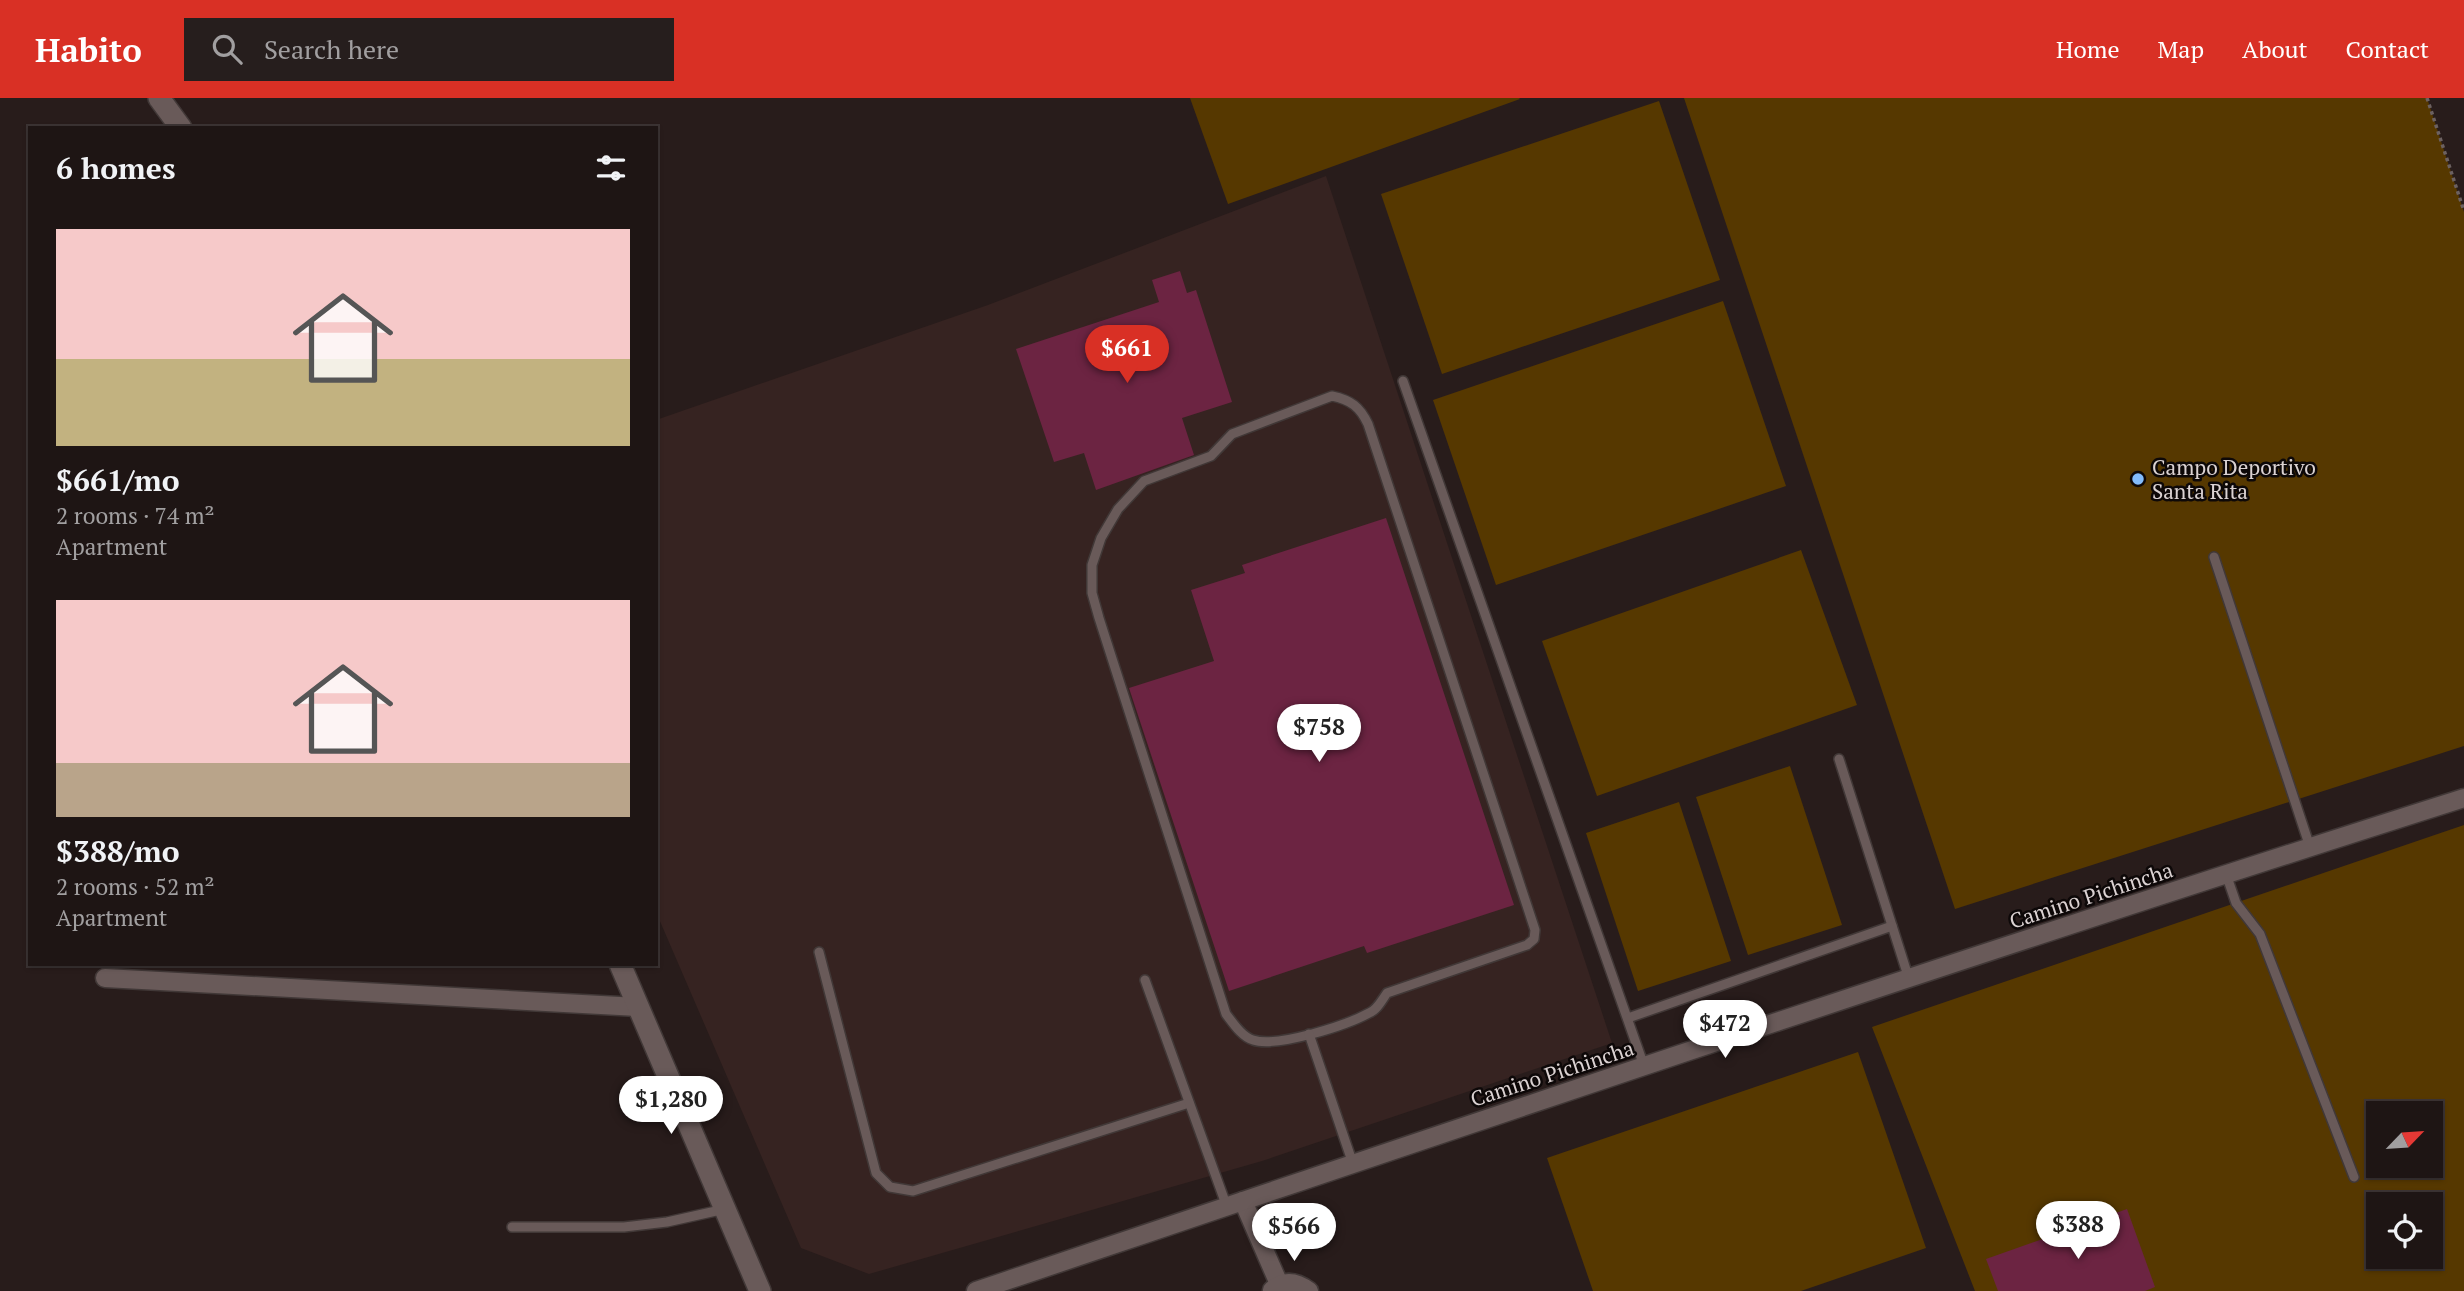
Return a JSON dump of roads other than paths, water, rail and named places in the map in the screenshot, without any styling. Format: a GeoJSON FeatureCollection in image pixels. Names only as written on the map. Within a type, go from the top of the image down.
{"type":"FeatureCollection","features":[{"type":"Feature","properties":{"kind":"main road"},"geometry":{"type":"LineString","coordinates":[[159,98],[180,126]]}},
{"type":"Feature","properties":{"kind":"main road"},"geometry":{"type":"LineString","coordinates":[[621,966],[760,1291]]}},
{"type":"Feature","properties":{"kind":"street","name":"Camino Pichincha"},"geometry":{"type":"LineString","coordinates":[[976,1291],[1644,1066],[2464,798]]}},
{"type":"Feature","properties":{"kind":"street"},"geometry":{"type":"LineString","coordinates":[[105,978],[638,1007]]}},
{"type":"Feature","properties":{"kind":"street"},"geometry":{"type":"LineString","coordinates":[[1235,1204],[1276,1288],[1295,1282],[1309,1291]]}},
{"type":"Feature","properties":{"kind":"lane"},"geometry":{"type":"LineString","coordinates":[[1403,381],[1644,1066]]}},
{"type":"Feature","properties":{"kind":"lane"},"geometry":{"type":"LineString","coordinates":[[1332,396],[1353,403],[1368,424],[1535,930],[1534,939],[1527,945],[1387,993],[1372,1013],[1309,1034],[1280,1041],[1253,1040],[1240,1031],[1226,1014],[1099,618],[1092,593],[1092,565],[1101,538],[1118,509],[1144,481],[1211,456],[1232,434],[1332,396]]}},
{"type":"Feature","properties":{"kind":"lane"},"geometry":{"type":"LineString","coordinates":[[2214,557],[2310,847]]}},
{"type":"Feature","properties":{"kind":"lane"},"geometry":{"type":"LineString","coordinates":[[1839,759],[1909,979]]}},
{"type":"Feature","properties":{"kind":"lane"},"geometry":{"type":"LineString","coordinates":[[2226,874],[2236,903],[2260,933],[2354,1177]]}},
{"type":"Feature","properties":{"kind":"lane"},"geometry":{"type":"LineString","coordinates":[[1628,1017],[1892,926]]}},
{"type":"Feature","properties":{"kind":"lane"},"geometry":{"type":"LineString","coordinates":[[819,952],[876,1173],[890,1187],[913,1191],[1189,1103]]}},
{"type":"Feature","properties":{"kind":"lane"},"geometry":{"type":"LineString","coordinates":[[1145,980],[1189,1103],[1235,1204]]}},
{"type":"Feature","properties":{"kind":"lane"},"geometry":{"type":"LineString","coordinates":[[1309,1034],[1353,1164]]}},
{"type":"Feature","properties":{"kind":"lane"},"geometry":{"type":"LineString","coordinates":[[512,1227],[624,1227],[667,1222],[725,1209]]}},
{"type":"Feature","properties":{"kind":"place","name":"Campo Deportivo Santa Rita"},"geometry":{"type":"Point","coordinates":[2138,479]}}]}
